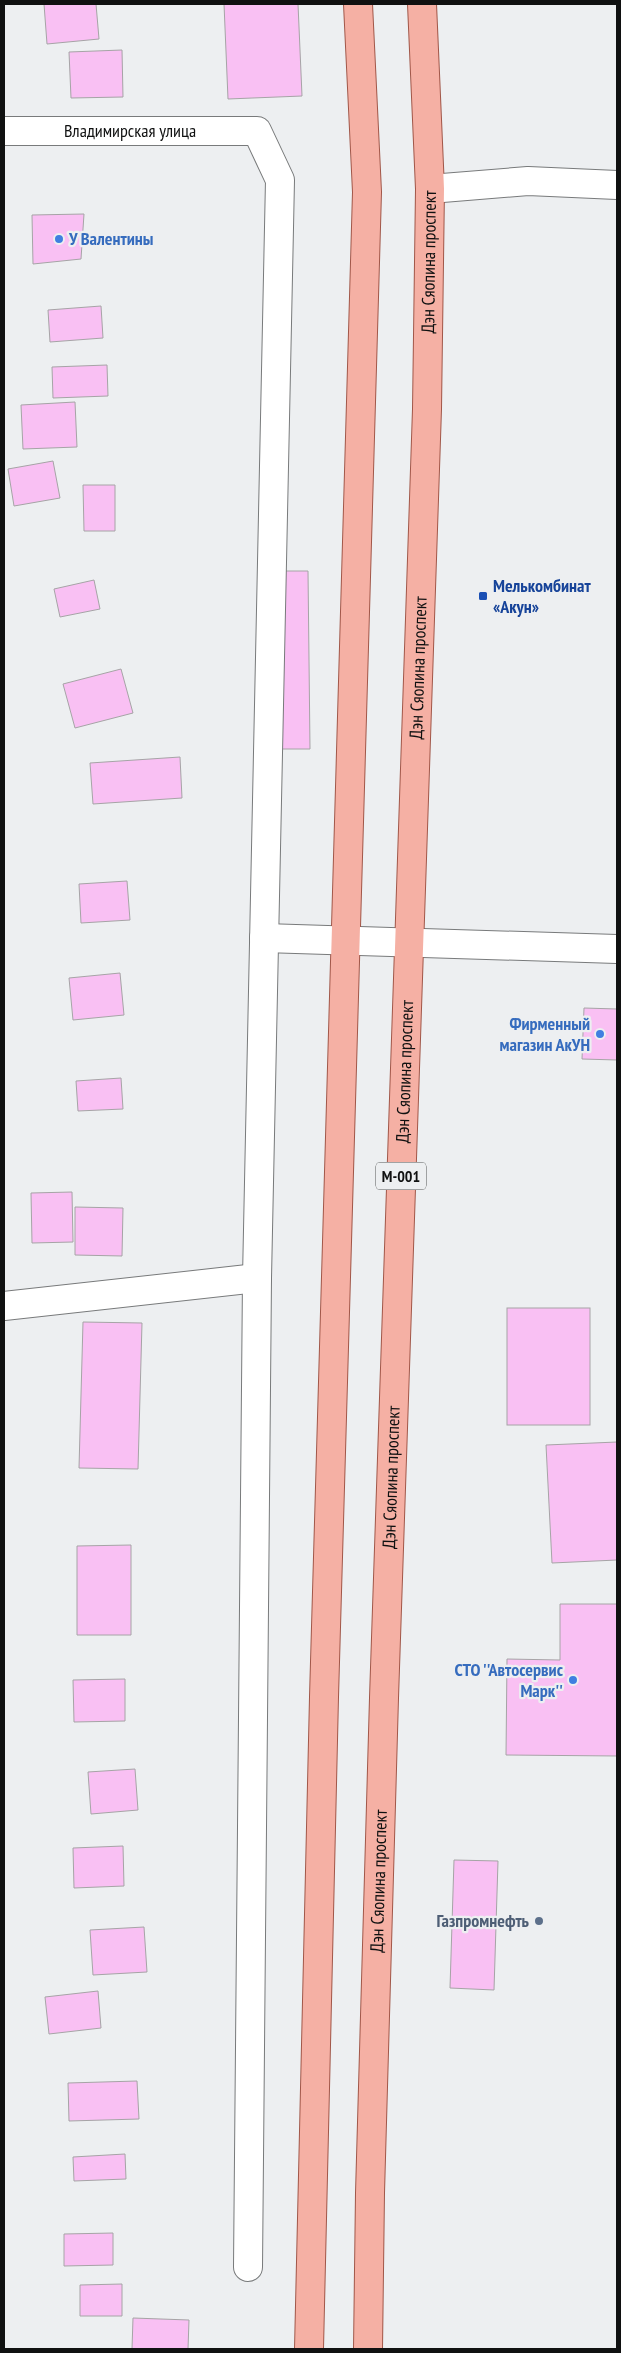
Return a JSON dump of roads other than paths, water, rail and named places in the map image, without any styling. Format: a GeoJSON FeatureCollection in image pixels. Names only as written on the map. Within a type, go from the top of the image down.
{"type":"FeatureCollection","features":[{"type":"Feature","properties":{"kind":"main road"},"geometry":{"type":"LineString","coordinates":[[309,2349],[345,942],[367,192],[358,4]]}},
{"type":"Feature","properties":{"kind":"main road","name":"Дэн Сяопина проспект"},"geometry":{"type":"LineString","coordinates":[[368,2349],[370,2193],[383,1728],[427,419],[430,189],[422,4]]}},
{"type":"Feature","properties":{"kind":"street","name":"Владимирская улица"},"geometry":{"type":"LineString","coordinates":[[4,131],[257,131],[280,180],[264,938]]}},
{"type":"Feature","properties":{"kind":"street"},"geometry":{"type":"LineString","coordinates":[[430,189],[528,181],[617,185]]}},
{"type":"Feature","properties":{"kind":"street"},"geometry":{"type":"LineString","coordinates":[[248,2268],[256,1278],[264,938],[617,949]]}},
{"type":"Feature","properties":{"kind":"street"},"geometry":{"type":"LineString","coordinates":[[4,1306],[256,1278]]}},
{"type":"Feature","properties":{"kind":"place","name":"У Валентины"},"geometry":{"type":"Point","coordinates":[59,239]}},
{"type":"Feature","properties":{"kind":"place","name":"Мелькомбинат «Акун»"},"geometry":{"type":"Point","coordinates":[483,596]}},
{"type":"Feature","properties":{"kind":"place","name":"Фирменный магазин АкУН"},"geometry":{"type":"Point","coordinates":[600,1034]}},
{"type":"Feature","properties":{"kind":"place","name":"СТО ''Автосервис Марк''"},"geometry":{"type":"Point","coordinates":[573,1680]}},
{"type":"Feature","properties":{"kind":"place","name":"Газпромнефть"},"geometry":{"type":"Point","coordinates":[539,1921]}}]}
